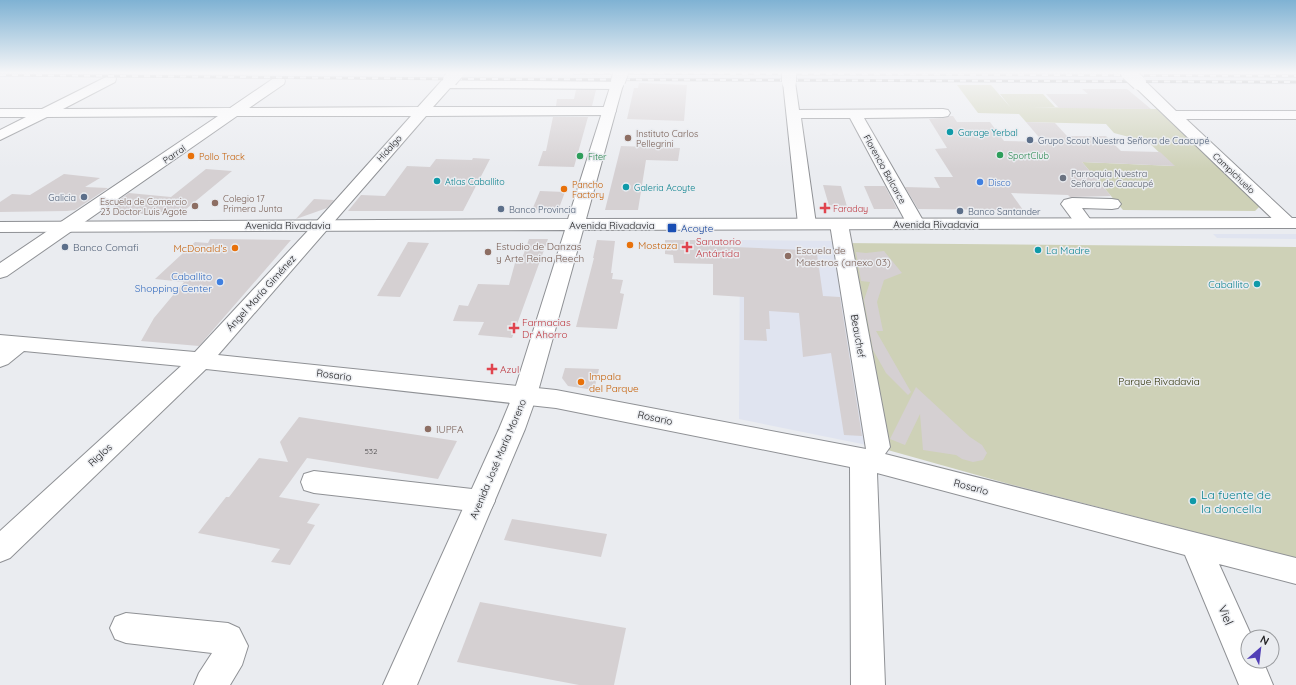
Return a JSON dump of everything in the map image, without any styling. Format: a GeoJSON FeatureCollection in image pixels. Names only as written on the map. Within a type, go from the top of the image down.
{"type":"FeatureCollection","features":[{"type":"Feature","properties":{"kind":"street"},"geometry":{"type":"LineString","coordinates":[[0,136],[61,105]]}},
{"type":"Feature","properties":{"kind":"street","name":"Parral"},"geometry":{"type":"LineString","coordinates":[[0,272],[68,227],[244,105]]}},
{"type":"Feature","properties":{"kind":"street","name":"Hidalgo"},"geometry":{"type":"LineString","coordinates":[[323,225],[427,105]]}},
{"type":"Feature","properties":{"kind":"street","name":"Avenida José María Moreno"},"geometry":{"type":"LineString","coordinates":[[400,685],[481,501],[525,395],[610,105]]}},
{"type":"Feature","properties":{"kind":"street"},"geometry":{"type":"LineString","coordinates":[[792,105],[807,224]]}},
{"type":"Feature","properties":{"kind":"street","name":"Campichuelo"},"geometry":{"type":"LineString","coordinates":[[1162,105],[1292,223]]}},
{"type":"Feature","properties":{"kind":"street"},"geometry":{"type":"LineString","coordinates":[[0,113],[608,111]]}},
{"type":"Feature","properties":{"kind":"street"},"geometry":{"type":"LineString","coordinates":[[793,114],[943,114]]}},
{"type":"Feature","properties":{"kind":"street","name":"Florencio Balcarce"},"geometry":{"type":"LineString","coordinates":[[855,114],[916,224]]}},
{"type":"Feature","properties":{"kind":"street"},"geometry":{"type":"LineString","coordinates":[[1172,115],[1296,115]]}},
{"type":"Feature","properties":{"kind":"street"},"geometry":{"type":"LineString","coordinates":[[1084,223],[1070,204],[1112,204]]}},
{"type":"Feature","properties":{"kind":"street","name":"Avenida Rivadavia"},"geometry":{"type":"LineString","coordinates":[[0,227],[1292,223]]}},
{"type":"Feature","properties":{"kind":"street","name":"Beauchef"},"geometry":{"type":"LineString","coordinates":[[839,224],[870,453],[868,685]]}},
{"type":"Feature","properties":{"kind":"street","name":"Ángel María Giménez"},"geometry":{"type":"LineString","coordinates":[[200,361],[323,225]]}},
{"type":"Feature","properties":{"kind":"street"},"geometry":{"type":"LineString","coordinates":[[0,359],[10,343]]}},
{"type":"Feature","properties":{"kind":"street","name":"Rosario"},"geometry":{"type":"LineString","coordinates":[[10,343],[525,395],[870,453],[1196,546],[1296,571]]}},
{"type":"Feature","properties":{"kind":"street","name":"Riglos"},"geometry":{"type":"LineString","coordinates":[[0,549],[200,361]]}},
{"type":"Feature","properties":{"kind":"street"},"geometry":{"type":"LineString","coordinates":[[314,482],[481,501]]}},
{"type":"Feature","properties":{"kind":"street","name":"Viel"},"geometry":{"type":"LineString","coordinates":[[1196,546],[1256,685]]}},
{"type":"Feature","properties":{"kind":"street"},"geometry":{"type":"LineString","coordinates":[[126,628],[228,639],[232,646],[230,654],[211,685]]}},
{"type":"Feature","properties":{"kind":"shaded area"},"geometry":{"type":"Polygon","coordinates":[[[1213,234],[1296,234],[1296,239],[1217,238],[1213,234]]]}},
{"type":"Feature","properties":{"kind":"shaded area"},"geometry":{"type":"Polygon","coordinates":[[[740,240],[832,241],[867,445],[739,419],[740,240]]]}},
{"type":"Feature","properties":{"kind":"green space"},"geometry":{"type":"Polygon","coordinates":[[[972,105],[1008,105],[1011,108],[1009,105],[1053,105],[1055,107],[1030,107],[1157,109],[1260,206],[1255,211],[1123,210],[1082,162],[1174,166],[1148,142],[1114,133],[1106,124],[1026,122],[1019,114],[978,113],[972,105]]]}},
{"type":"Feature","properties":{"kind":"green space","name":"Parque Rivadavia"},"geometry":{"type":"Polygon","coordinates":[[[842,243],[1296,247],[1296,558],[1009,484],[877,447],[842,243]]]}},
{"type":"Feature","properties":{"kind":"building"},"geometry":{"type":"Polygon","coordinates":[[[556,105],[592,105],[592,106],[556,105]]]}},
{"type":"Feature","properties":{"kind":"building"},"geometry":{"type":"Polygon","coordinates":[[[630,105],[685,105],[684,121],[627,119],[630,105]]]}},
{"type":"Feature","properties":{"kind":"building"},"geometry":{"type":"Polygon","coordinates":[[[1056,105],[1146,105],[1151,109],[1059,108],[1056,105]]]}},
{"type":"Feature","properties":{"kind":"building"},"geometry":{"type":"Polygon","coordinates":[[[953,116],[957,122],[990,122],[1004,141],[1043,142],[1026,122],[1055,123],[1067,136],[1106,136],[1121,151],[1160,152],[1175,166],[1082,162],[1111,196],[1070,197],[1068,195],[1011,193],[1023,210],[918,209],[905,187],[940,188],[934,177],[953,177],[935,149],[947,148],[929,119],[953,116]]]}},
{"type":"Feature","properties":{"kind":"building"},"geometry":{"type":"Polygon","coordinates":[[[553,117],[588,117],[574,167],[538,166],[543,151],[546,151],[553,117]]]}},
{"type":"Feature","properties":{"kind":"building","name":"Galeria Acoyte"},"geometry":{"type":"Polygon","coordinates":[[[621,146],[680,148],[678,161],[646,160],[638,210],[605,210],[621,146]]]}},
{"type":"Feature","properties":{"kind":"building","name":"Atlas Caballito"},"geometry":{"type":"Polygon","coordinates":[[[473,158],[490,159],[463,211],[348,211],[361,195],[385,196],[407,166],[430,167],[436,159],[472,160],[473,158]]]}},
{"type":"Feature","properties":{"kind":"building"},"geometry":{"type":"Polygon","coordinates":[[[206,169],[232,171],[180,214],[152,211],[149,214],[116,213],[113,204],[129,193],[171,197],[206,169]]]}},
{"type":"Feature","properties":{"kind":"building"},"geometry":{"type":"Polygon","coordinates":[[[64,174],[100,178],[85,187],[108,188],[75,210],[0,212],[0,202],[12,194],[30,195],[64,174]]]}},
{"type":"Feature","properties":{"kind":"building"},"geometry":{"type":"Polygon","coordinates":[[[823,185],[841,186],[848,210],[830,209],[823,185]]]}},
{"type":"Feature","properties":{"kind":"building"},"geometry":{"type":"Polygon","coordinates":[[[864,186],[885,186],[897,209],[874,209],[864,186]]]}},
{"type":"Feature","properties":{"kind":"building"},"geometry":{"type":"Polygon","coordinates":[[[540,191],[565,192],[559,208],[555,211],[532,210],[540,191]]]}},
{"type":"Feature","properties":{"kind":"building"},"geometry":{"type":"Polygon","coordinates":[[[314,199],[334,200],[327,208],[296,219],[314,199]]]}},
{"type":"Feature","properties":{"kind":"building","name":"Caballito Shopping Center"},"geometry":{"type":"Polygon","coordinates":[[[210,239],[291,240],[199,346],[141,341],[154,318],[184,282],[155,279],[195,242],[208,243],[210,239]]]}},
{"type":"Feature","properties":{"kind":"building"},"geometry":{"type":"Polygon","coordinates":[[[529,239],[548,239],[512,338],[478,335],[484,322],[453,321],[459,305],[468,306],[478,284],[509,285],[515,263],[520,264],[529,239]]]}},
{"type":"Feature","properties":{"kind":"building"},"geometry":{"type":"Polygon","coordinates":[[[597,240],[615,241],[611,273],[613,273],[612,279],[623,280],[620,293],[624,294],[617,329],[576,327],[594,258],[597,240]]]}},
{"type":"Feature","properties":{"kind":"building"},"geometry":{"type":"Polygon","coordinates":[[[665,240],[712,240],[712,246],[805,250],[806,253],[817,254],[823,296],[840,297],[862,436],[844,435],[831,353],[803,357],[799,313],[769,311],[770,329],[766,329],[767,341],[744,340],[744,297],[713,295],[713,264],[674,263],[673,255],[665,254],[665,240]]]}},
{"type":"Feature","properties":{"kind":"building"},"geometry":{"type":"Polygon","coordinates":[[[408,242],[429,243],[400,297],[377,296],[408,242]]]}},
{"type":"Feature","properties":{"kind":"building"},"geometry":{"type":"Polygon","coordinates":[[[884,251],[902,273],[884,280],[877,302],[883,331],[876,331],[911,392],[908,395],[886,373],[873,350],[864,300],[870,282],[861,281],[856,252],[866,253],[884,251]]]}},
{"type":"Feature","properties":{"kind":"building","name":"Impala del Parque"},"geometry":{"type":"Polygon","coordinates":[[[565,368],[599,369],[594,390],[568,386],[562,378],[565,368]]]}},
{"type":"Feature","properties":{"kind":"building"},"geometry":{"type":"Polygon","coordinates":[[[916,387],[970,437],[982,445],[987,453],[983,460],[973,462],[962,459],[956,455],[923,450],[920,414],[905,445],[890,439],[916,387]]]}},
{"type":"Feature","properties":{"kind":"building"},"geometry":{"type":"Polygon","coordinates":[[[299,417],[457,441],[438,479],[307,458],[279,497],[320,504],[307,523],[315,525],[290,565],[271,562],[280,549],[198,533],[226,497],[229,497],[259,458],[288,462],[280,442],[299,417]]]}},
{"type":"Feature","properties":{"kind":"building"},"geometry":{"type":"Polygon","coordinates":[[[512,519],[607,534],[601,557],[504,540],[512,519]]]}},
{"type":"Feature","properties":{"kind":"building"},"geometry":{"type":"Polygon","coordinates":[[[480,602],[626,628],[614,685],[579,685],[457,662],[480,602]]]}},
{"type":"Feature","properties":{"kind":"place","name":"Garage Yerbal"},"geometry":{"type":"Point","coordinates":[950,132]}},
{"type":"Feature","properties":{"kind":"place","name":"Instituto Carlos Pellegrini"},"geometry":{"type":"Point","coordinates":[628,138]}},
{"type":"Feature","properties":{"kind":"place","name":"Grupo Scout Nuestra Señora de Caacupé"},"geometry":{"type":"Point","coordinates":[1030,140]}},
{"type":"Feature","properties":{"kind":"place","name":"SportClub"},"geometry":{"type":"Point","coordinates":[1000,155]}},
{"type":"Feature","properties":{"kind":"place","name":"Pollo Track"},"geometry":{"type":"Point","coordinates":[191,156]}},
{"type":"Feature","properties":{"kind":"place","name":"Fiter"},"geometry":{"type":"Point","coordinates":[580,156]}},
{"type":"Feature","properties":{"kind":"place","name":"Parroquia Nuestra Señora de Caacupé"},"geometry":{"type":"Point","coordinates":[1063,178]}},
{"type":"Feature","properties":{"kind":"place","name":"Atlas Caballito"},"geometry":{"type":"Point","coordinates":[437,181]}},
{"type":"Feature","properties":{"kind":"place","name":"Disco"},"geometry":{"type":"Point","coordinates":[980,182]}},
{"type":"Feature","properties":{"kind":"place","name":"Galeria Acoyte"},"geometry":{"type":"Point","coordinates":[626,187]}},
{"type":"Feature","properties":{"kind":"place","name":"Pancho Factory"},"geometry":{"type":"Point","coordinates":[564,189]}},
{"type":"Feature","properties":{"kind":"place","name":"Galicia"},"geometry":{"type":"Point","coordinates":[84,197]}},
{"type":"Feature","properties":{"kind":"place","name":"Colegio 17 Primera Junta"},"geometry":{"type":"Point","coordinates":[215,203]}},
{"type":"Feature","properties":{"kind":"place","name":"Escuela de Comercio 23 Doctor Luis Agote"},"geometry":{"type":"Point","coordinates":[195,206]}},
{"type":"Feature","properties":{"kind":"place","name":"Faraday"},"geometry":{"type":"Point","coordinates":[825,208]}},
{"type":"Feature","properties":{"kind":"place","name":"Banco Provincia"},"geometry":{"type":"Point","coordinates":[501,209]}},
{"type":"Feature","properties":{"kind":"place","name":"Banco Santander"},"geometry":{"type":"Point","coordinates":[960,211]}},
{"type":"Feature","properties":{"kind":"place","name":"Acoyte"},"geometry":{"type":"Point","coordinates":[672,228]}},
{"type":"Feature","properties":{"kind":"place","name":"Mostaza"},"geometry":{"type":"Point","coordinates":[630,245]}},
{"type":"Feature","properties":{"kind":"place","name":"Banco Comafi"},"geometry":{"type":"Point","coordinates":[65,247]}},
{"type":"Feature","properties":{"kind":"place","name":"Sanatorio Antártida"},"geometry":{"type":"Point","coordinates":[687,247]}},
{"type":"Feature","properties":{"kind":"place","name":"McDonald's"},"geometry":{"type":"Point","coordinates":[235,248]}},
{"type":"Feature","properties":{"kind":"place","name":"La Madre"},"geometry":{"type":"Point","coordinates":[1038,250]}},
{"type":"Feature","properties":{"kind":"place","name":"Estudio de Danzas y Arte Reina Reech"},"geometry":{"type":"Point","coordinates":[488,252]}},
{"type":"Feature","properties":{"kind":"place","name":"Escuela de Maestros (anexo 03)"},"geometry":{"type":"Point","coordinates":[788,256]}},
{"type":"Feature","properties":{"kind":"place","name":"Caballito Shopping Center"},"geometry":{"type":"Point","coordinates":[220,282]}},
{"type":"Feature","properties":{"kind":"place","name":"Caballito"},"geometry":{"type":"Point","coordinates":[1257,284]}},
{"type":"Feature","properties":{"kind":"place","name":"Farmacias Dr Ahorro"},"geometry":{"type":"Point","coordinates":[514,328]}},
{"type":"Feature","properties":{"kind":"place","name":"Azul"},"geometry":{"type":"Point","coordinates":[492,369]}},
{"type":"Feature","properties":{"kind":"place","name":"Impala del Parque"},"geometry":{"type":"Point","coordinates":[581,382]}},
{"type":"Feature","properties":{"kind":"place","name":"IUPFA"},"geometry":{"type":"Point","coordinates":[428,429]}},
{"type":"Feature","properties":{"kind":"place","name":"La fuente de la doncella"},"geometry":{"type":"Point","coordinates":[1193,501]}}]}
